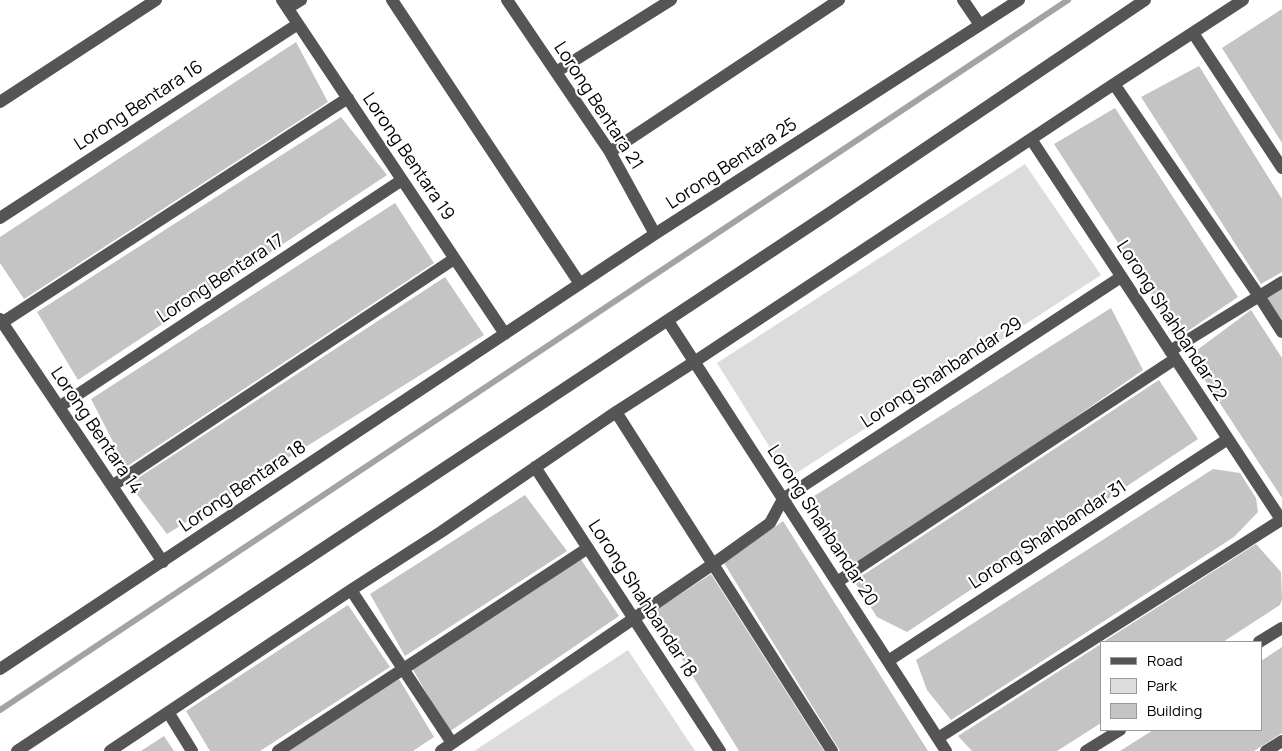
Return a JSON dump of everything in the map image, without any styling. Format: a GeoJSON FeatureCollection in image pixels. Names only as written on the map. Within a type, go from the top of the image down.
{"type":"FeatureCollection","features":[{"type":"Feature","properties":{"kind":"street"},"geometry":{"type":"LineString","coordinates":[[0,102],[156,0]]}},
{"type":"Feature","properties":{"kind":"street"},"geometry":{"type":"LineString","coordinates":[[285,4],[301,0]]}},
{"type":"Feature","properties":{"kind":"street"},"geometry":{"type":"LineString","coordinates":[[392,0],[580,284]]}},
{"type":"Feature","properties":{"kind":"street","name":"Lorong Bentara 21"},"geometry":{"type":"LineString","coordinates":[[507,0],[610,152],[656,234]]}},
{"type":"Feature","properties":{"kind":"street"},"geometry":{"type":"LineString","coordinates":[[556,72],[670,0]]}},
{"type":"Feature","properties":{"kind":"street"},"geometry":{"type":"LineString","coordinates":[[610,152],[839,0]]}},
{"type":"Feature","properties":{"kind":"street"},"geometry":{"type":"LineString","coordinates":[[963,0],[980,25]]}},
{"type":"Feature","properties":{"kind":"street","name":"Lorong Bentara 25"},"geometry":{"type":"LineString","coordinates":[[505,334],[656,234],[1020,0]]}},
{"type":"Feature","properties":{"kind":"street"},"geometry":{"type":"LineString","coordinates":[[17,751],[668,321],[1145,0]]}},
{"type":"Feature","properties":{"kind":"street"},"geometry":{"type":"LineString","coordinates":[[110,751],[441,532],[616,412],[1243,0]]}},
{"type":"Feature","properties":{"kind":"street","name":"Lorong Bentara 19"},"geometry":{"type":"LineString","coordinates":[[285,4],[505,334]]}},
{"type":"Feature","properties":{"kind":"street","name":"Lorong Bentara 16"},"geometry":{"type":"LineString","coordinates":[[0,218],[298,24]]}},
{"type":"Feature","properties":{"kind":"street"},"geometry":{"type":"LineString","coordinates":[[1193,33],[1282,168]]}},
{"type":"Feature","properties":{"kind":"street"},"geometry":{"type":"LineString","coordinates":[[1114,84],[1282,332]]}},
{"type":"Feature","properties":{"kind":"street"},"geometry":{"type":"LineString","coordinates":[[1,322],[348,98]]}},
{"type":"Feature","properties":{"kind":"street","name":"Lorong Shahbandar 22"},"geometry":{"type":"LineString","coordinates":[[1031,139],[1281,520]]}},
{"type":"Feature","properties":{"kind":"street","name":"Lorong Bentara 17"},"geometry":{"type":"LineString","coordinates":[[59,407],[402,180]]}},
{"type":"Feature","properties":{"kind":"street"},"geometry":{"type":"LineString","coordinates":[[112,486],[454,259]]}},
{"type":"Feature","properties":{"kind":"street","name":"Lorong Shahbandar 29"},"geometry":{"type":"LineString","coordinates":[[783,499],[1121,277]]}},
{"type":"Feature","properties":{"kind":"street"},"geometry":{"type":"LineString","coordinates":[[837,582],[1282,282]]}},
{"type":"Feature","properties":{"kind":"street","name":"Lorong Shahbandar 20"},"geometry":{"type":"LineString","coordinates":[[668,321],[946,751]]}},
{"type":"Feature","properties":{"kind":"street","name":"Lorong Bentara 14"},"geometry":{"type":"LineString","coordinates":[[1,322],[163,562]]}},
{"type":"Feature","properties":{"kind":"street","name":"Lorong Bentara 18"},"geometry":{"type":"LineString","coordinates":[[0,669],[505,334]]}},
{"type":"Feature","properties":{"kind":"street"},"geometry":{"type":"LineString","coordinates":[[616,412],[832,751]]}},
{"type":"Feature","properties":{"kind":"street","name":"Lorong Shahbandar 31"},"geometry":{"type":"LineString","coordinates":[[888,661],[1228,439]]}},
{"type":"Feature","properties":{"kind":"street","name":"Lorong Shahbandar 18"},"geometry":{"type":"LineString","coordinates":[[535,467],[720,751]]}},
{"type":"Feature","properties":{"kind":"street"},"geometry":{"type":"LineString","coordinates":[[441,751],[770,523],[783,499]]}},
{"type":"Feature","properties":{"kind":"street"},"geometry":{"type":"LineString","coordinates":[[938,738],[1281,520]]}},
{"type":"Feature","properties":{"kind":"street"},"geometry":{"type":"LineString","coordinates":[[278,751],[588,548]]}},
{"type":"Feature","properties":{"kind":"street"},"geometry":{"type":"LineString","coordinates":[[351,590],[452,743]]}},
{"type":"Feature","properties":{"kind":"street"},"geometry":{"type":"LineString","coordinates":[[1261,641],[1282,628]]}},
{"type":"Feature","properties":{"kind":"street"},"geometry":{"type":"LineString","coordinates":[[168,712],[192,751]]}},
{"type":"Feature","properties":{"kind":"street"},"geometry":{"type":"LineString","coordinates":[[1086,751],[1118,731]]}},
{"type":"Feature","properties":{"kind":"street"},"geometry":{"type":"LineString","coordinates":[[1266,751],[1282,741]]}},
{"type":"Feature","properties":{"kind":"green space"},"geometry":{"type":"Polygon","coordinates":[[[1025,164],[1101,275],[789,478],[717,363],[1025,164]]]}},
{"type":"Feature","properties":{"kind":"green space"},"geometry":{"type":"Polygon","coordinates":[[[628,650],[695,751],[474,751],[628,650]]]}},
{"type":"Feature","properties":{"kind":"building"},"geometry":{"type":"Polygon","coordinates":[[[1282,9],[1282,143],[1222,48],[1282,9]]]}},
{"type":"Feature","properties":{"kind":"building"},"geometry":{"type":"Polygon","coordinates":[[[296,42],[328,102],[24,299],[0,263],[0,237],[296,42]]]}},
{"type":"Feature","properties":{"kind":"building"},"geometry":{"type":"Polygon","coordinates":[[[1199,66],[1282,199],[1282,272],[1261,284],[1141,97],[1199,66]]]}},
{"type":"Feature","properties":{"kind":"building"},"geometry":{"type":"Polygon","coordinates":[[[1115,108],[1238,297],[1179,337],[1054,144],[1115,108]]]}},
{"type":"Feature","properties":{"kind":"building"},"geometry":{"type":"Polygon","coordinates":[[[341,117],[387,175],[78,380],[37,312],[341,117]]]}},
{"type":"Feature","properties":{"kind":"building"},"geometry":{"type":"Polygon","coordinates":[[[395,203],[434,263],[126,467],[91,399],[395,203]]]}},
{"type":"Feature","properties":{"kind":"building"},"geometry":{"type":"Polygon","coordinates":[[[445,277],[484,335],[167,534],[129,484],[445,277]]]}},
{"type":"Feature","properties":{"kind":"building"},"geometry":{"type":"Polygon","coordinates":[[[1282,288],[1282,323],[1266,298],[1282,288]]]}},
{"type":"Feature","properties":{"kind":"building"},"geometry":{"type":"Polygon","coordinates":[[[1111,308],[1143,370],[852,573],[846,562],[817,526],[815,504],[811,498],[1111,308]]]}},
{"type":"Feature","properties":{"kind":"building"},"geometry":{"type":"Polygon","coordinates":[[[1251,310],[1282,358],[1282,498],[1189,356],[1251,310]]]}},
{"type":"Feature","properties":{"kind":"building"},"geometry":{"type":"Polygon","coordinates":[[[1159,380],[1198,439],[907,632],[877,617],[854,581],[1159,380]]]}},
{"type":"Feature","properties":{"kind":"building"},"geometry":{"type":"Polygon","coordinates":[[[1213,469],[1240,473],[1256,498],[1258,512],[1234,537],[951,720],[927,690],[916,660],[1213,469]]]}},
{"type":"Feature","properties":{"kind":"building"},"geometry":{"type":"Polygon","coordinates":[[[525,495],[567,551],[405,656],[370,594],[525,495]]]}},
{"type":"Feature","properties":{"kind":"building"},"geometry":{"type":"Polygon","coordinates":[[[783,521],[928,751],[840,751],[724,563],[783,521]]]}},
{"type":"Feature","properties":{"kind":"building"},"geometry":{"type":"Polygon","coordinates":[[[1256,544],[1281,572],[1282,600],[1280,605],[1225,641],[1105,641],[1256,544]]]}},
{"type":"Feature","properties":{"kind":"building"},"geometry":{"type":"Polygon","coordinates":[[[580,558],[619,616],[449,732],[412,668],[580,558]]]}},
{"type":"Feature","properties":{"kind":"building"},"geometry":{"type":"Polygon","coordinates":[[[711,574],[824,751],[739,751],[653,612],[711,574]]]}},
{"type":"Feature","properties":{"kind":"building"},"geometry":{"type":"Polygon","coordinates":[[[348,605],[390,667],[260,751],[210,751],[186,711],[348,605]]]}},
{"type":"Feature","properties":{"kind":"building"},"geometry":{"type":"Polygon","coordinates":[[[1100,645],[1100,724],[1057,751],[972,751],[958,736],[1100,645]]]}},
{"type":"Feature","properties":{"kind":"building"},"geometry":{"type":"Polygon","coordinates":[[[1282,647],[1282,733],[1254,751],[1120,751],[1151,731],[1262,731],[1262,660],[1282,647]]]}},
{"type":"Feature","properties":{"kind":"building"},"geometry":{"type":"Polygon","coordinates":[[[399,679],[434,737],[413,751],[288,751],[399,679]]]}},
{"type":"Feature","properties":{"kind":"building"},"geometry":{"type":"Polygon","coordinates":[[[164,736],[174,751],[141,751],[164,736]]]}},
{"type":"Feature","properties":{"kind":"waterway"},"geometry":{"type":"LineString","coordinates":[[0,710],[1068,0]]}}]}
